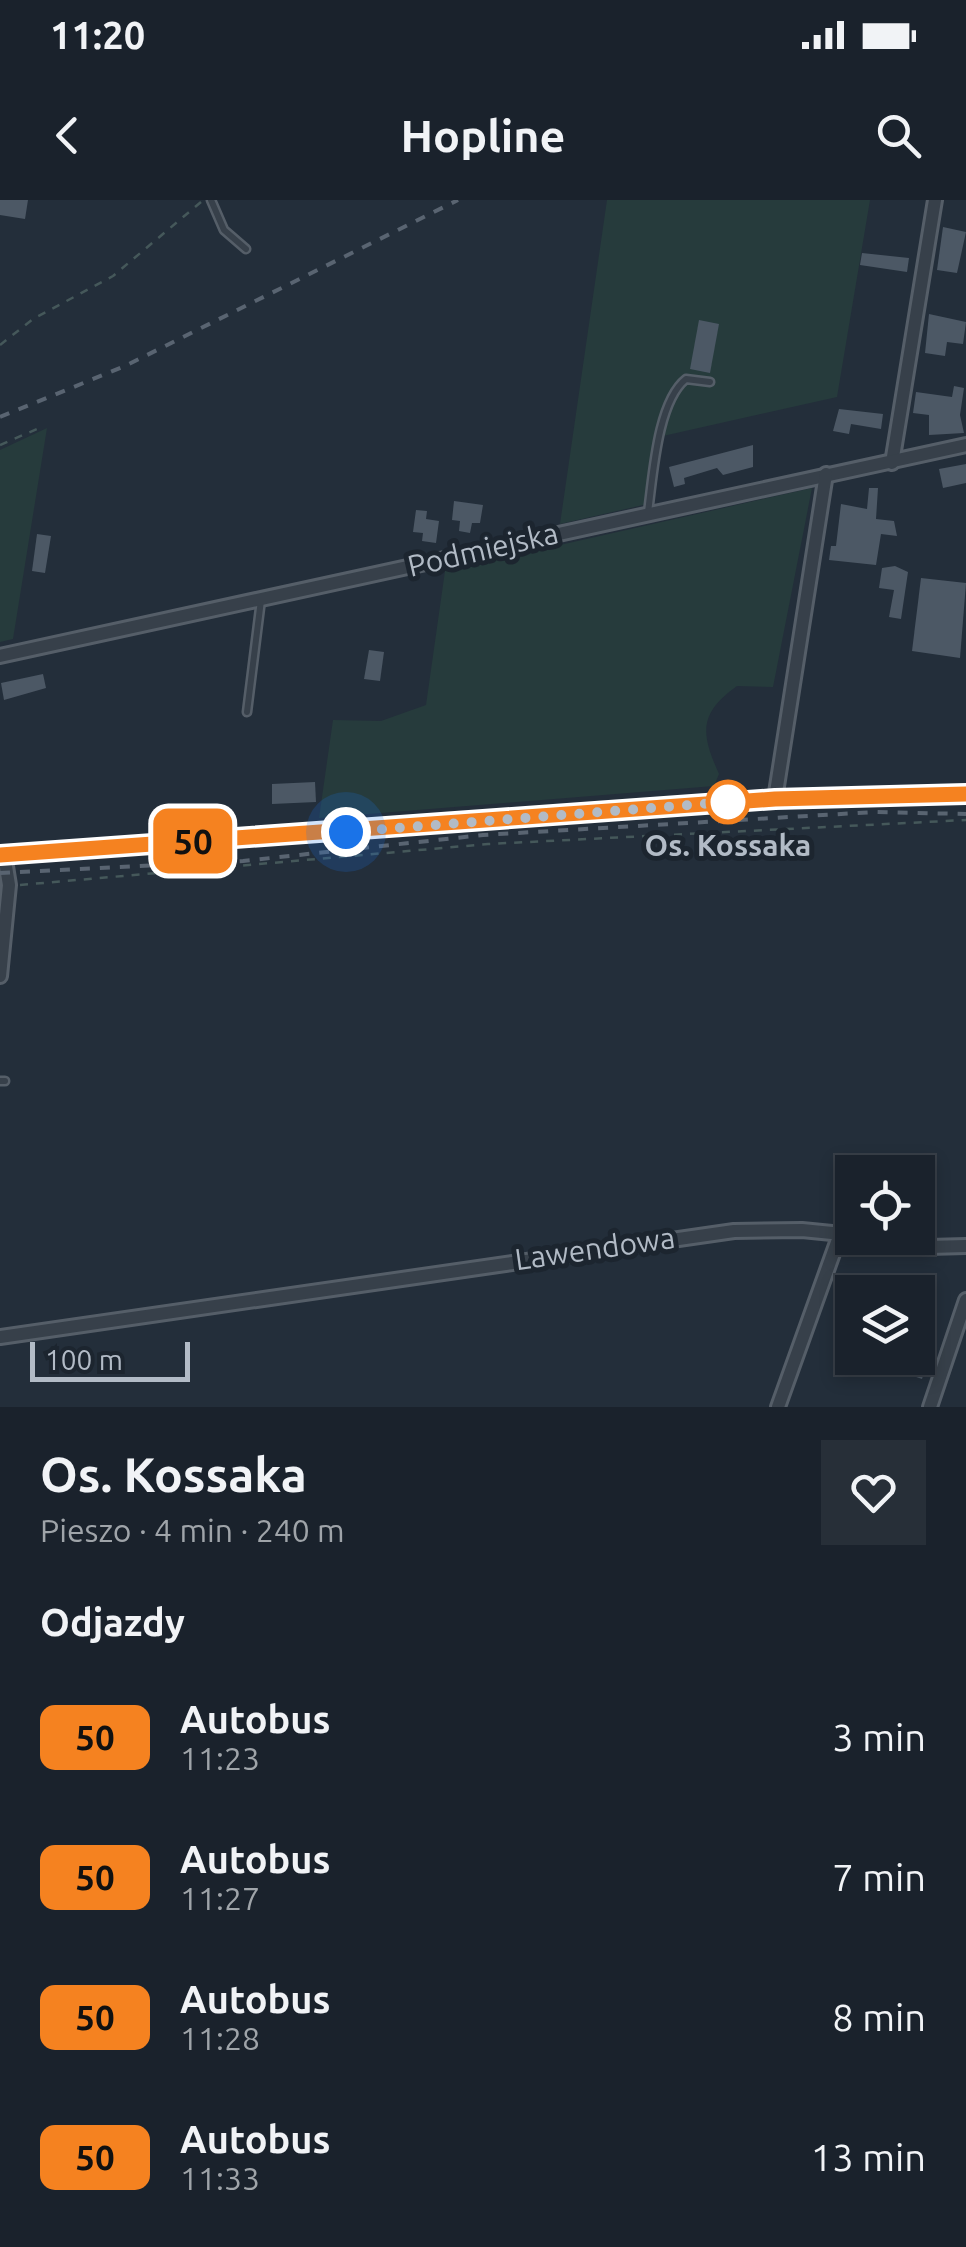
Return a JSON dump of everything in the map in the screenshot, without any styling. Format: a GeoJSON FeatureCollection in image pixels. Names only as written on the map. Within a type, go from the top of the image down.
{"type":"FeatureCollection","features":[{"type":"Feature","properties":{"kind":"street"},"geometry":{"type":"LineString","coordinates":[[892,462],[934,200]]}},
{"type":"Feature","properties":{"kind":"street","name":"Podmiejska"},"geometry":{"type":"LineString","coordinates":[[0,656],[966,444]]}},
{"type":"Feature","properties":{"kind":"street"},"geometry":{"type":"LineString","coordinates":[[775,799],[826,474]]}},
{"type":"Feature","properties":{"kind":"street"},"geometry":{"type":"LineString","coordinates":[[0,976],[9,885],[2,855],[775,799],[966,794]]}},
{"type":"Feature","properties":{"kind":"street","name":"Lawendowa"},"geometry":{"type":"LineString","coordinates":[[0,1337],[734,1231],[835,1235]]}},
{"type":"Feature","properties":{"kind":"street"},"geometry":{"type":"LineString","coordinates":[[935,1247],[966,1246]]}},
{"type":"Feature","properties":{"kind":"street"},"geometry":{"type":"LineString","coordinates":[[778,1407],[838,1255]]}},
{"type":"Feature","properties":{"kind":"street"},"geometry":{"type":"LineString","coordinates":[[930,1407],[966,1300]]}},
{"type":"Feature","properties":{"kind":"lane"},"geometry":{"type":"LineString","coordinates":[[208,200],[224,230],[246,249]]}},
{"type":"Feature","properties":{"kind":"lane"},"geometry":{"type":"LineString","coordinates":[[648,512],[662,426],[677,386],[686,380],[710,382]]}},
{"type":"Feature","properties":{"kind":"lane"},"geometry":{"type":"LineString","coordinates":[[247,712],[261,600]]}},
{"type":"Feature","properties":{"kind":"path"},"geometry":{"type":"LineString","coordinates":[[0,345],[32,319],[113,276],[208,200]]}},
{"type":"Feature","properties":{"kind":"path"},"geometry":{"type":"LineString","coordinates":[[0,445],[37,429]]}},
{"type":"Feature","properties":{"kind":"path"},"geometry":{"type":"LineString","coordinates":[[9,885],[488,844],[966,820]]}},
{"type":"Feature","properties":{"kind":"green space"},"geometry":{"type":"Polygon","coordinates":[[[607,200],[870,200],[837,397],[663,436],[652,503],[560,524],[607,200]]]}},
{"type":"Feature","properties":{"kind":"green space"},"geometry":{"type":"Polygon","coordinates":[[[47,428],[13,639],[0,642],[0,450],[47,428]]]}},
{"type":"Feature","properties":{"kind":"green space"},"geometry":{"type":"Polygon","coordinates":[[[812,488],[773,687],[737,686],[709,716],[707,736],[719,774],[714,786],[319,818],[333,720],[381,721],[426,705],[445,571],[812,488]]]}},
{"type":"Feature","properties":{"kind":"building"},"geometry":{"type":"Polygon","coordinates":[[[0,200],[28,200],[25,219],[0,215],[0,200]]]}},
{"type":"Feature","properties":{"kind":"building"},"geometry":{"type":"Polygon","coordinates":[[[943,227],[966,232],[957,273],[937,270],[943,227]]]}},
{"type":"Feature","properties":{"kind":"building"},"geometry":{"type":"Polygon","coordinates":[[[862,253],[909,258],[907,272],[860,265],[862,253]]]}},
{"type":"Feature","properties":{"kind":"building"},"geometry":{"type":"Polygon","coordinates":[[[929,314],[966,322],[963,344],[947,342],[945,356],[925,353],[929,314]]]}},
{"type":"Feature","properties":{"kind":"building"},"geometry":{"type":"Polygon","coordinates":[[[699,320],[719,324],[710,373],[690,369],[699,320]]]}},
{"type":"Feature","properties":{"kind":"building"},"geometry":{"type":"Polygon","coordinates":[[[954,386],[964,388],[960,415],[964,433],[929,435],[929,415],[913,413],[916,392],[952,397],[954,386]]]}},
{"type":"Feature","properties":{"kind":"building"},"geometry":{"type":"Polygon","coordinates":[[[839,409],[883,414],[881,429],[851,424],[849,434],[833,431],[839,409]]]}},
{"type":"Feature","properties":{"kind":"building"},"geometry":{"type":"Polygon","coordinates":[[[753,445],[753,467],[723,475],[717,468],[684,478],[685,484],[674,487],[669,467],[753,445]]]}},
{"type":"Feature","properties":{"kind":"building"},"geometry":{"type":"Polygon","coordinates":[[[966,464],[966,483],[943,488],[939,469],[966,464]]]}},
{"type":"Feature","properties":{"kind":"building"},"geometry":{"type":"Polygon","coordinates":[[[869,488],[878,488],[876,519],[894,521],[897,536],[881,534],[876,565],[829,560],[831,546],[836,546],[841,504],[867,509],[869,488]]]}},
{"type":"Feature","properties":{"kind":"building"},"geometry":{"type":"Polygon","coordinates":[[[454,501],[483,505],[480,523],[472,523],[470,533],[459,531],[460,521],[452,520],[454,501]]]}},
{"type":"Feature","properties":{"kind":"building"},"geometry":{"type":"Polygon","coordinates":[[[416,510],[427,511],[426,519],[439,521],[436,543],[422,541],[423,533],[413,532],[416,510]]]}},
{"type":"Feature","properties":{"kind":"building"},"geometry":{"type":"Polygon","coordinates":[[[37,534],[51,536],[45,573],[32,571],[37,534]]]}},
{"type":"Feature","properties":{"kind":"building"},"geometry":{"type":"Polygon","coordinates":[[[895,566],[908,572],[901,619],[889,617],[894,590],[879,588],[882,568],[895,566]]]}},
{"type":"Feature","properties":{"kind":"building"},"geometry":{"type":"Polygon","coordinates":[[[921,578],[966,583],[960,658],[912,651],[921,578]]]}},
{"type":"Feature","properties":{"kind":"building"},"geometry":{"type":"Polygon","coordinates":[[[369,650],[384,652],[380,681],[364,679],[369,650]]]}},
{"type":"Feature","properties":{"kind":"building"},"geometry":{"type":"Polygon","coordinates":[[[43,674],[46,688],[4,700],[1,683],[43,674]]]}},
{"type":"Feature","properties":{"kind":"building"},"geometry":{"type":"Polygon","coordinates":[[[315,782],[316,802],[272,804],[272,784],[315,782]]]}},
{"type":"Feature","properties":{"kind":"railway"},"geometry":{"type":"LineString","coordinates":[[0,417],[125,366],[458,200]]}},
{"type":"Feature","properties":{"kind":"railway"},"geometry":{"type":"LineString","coordinates":[[0,873],[243,861],[483,835],[875,812],[966,814]]}},
{"type":"Feature","properties":{"kind":"bus line","name":"50"},"geometry":{"type":"LineString","coordinates":[[0,855],[775,799],[898,792],[966,794]]}},
{"type":"Feature","properties":{"kind":"place","name":"Os. Kossaka"},"geometry":{"type":"Point","coordinates":[728,802]}},
{"type":"Feature","properties":{"kind":"route"},"geometry":{"type":"LineString","coordinates":[[346,832],[728,802]]}}]}
